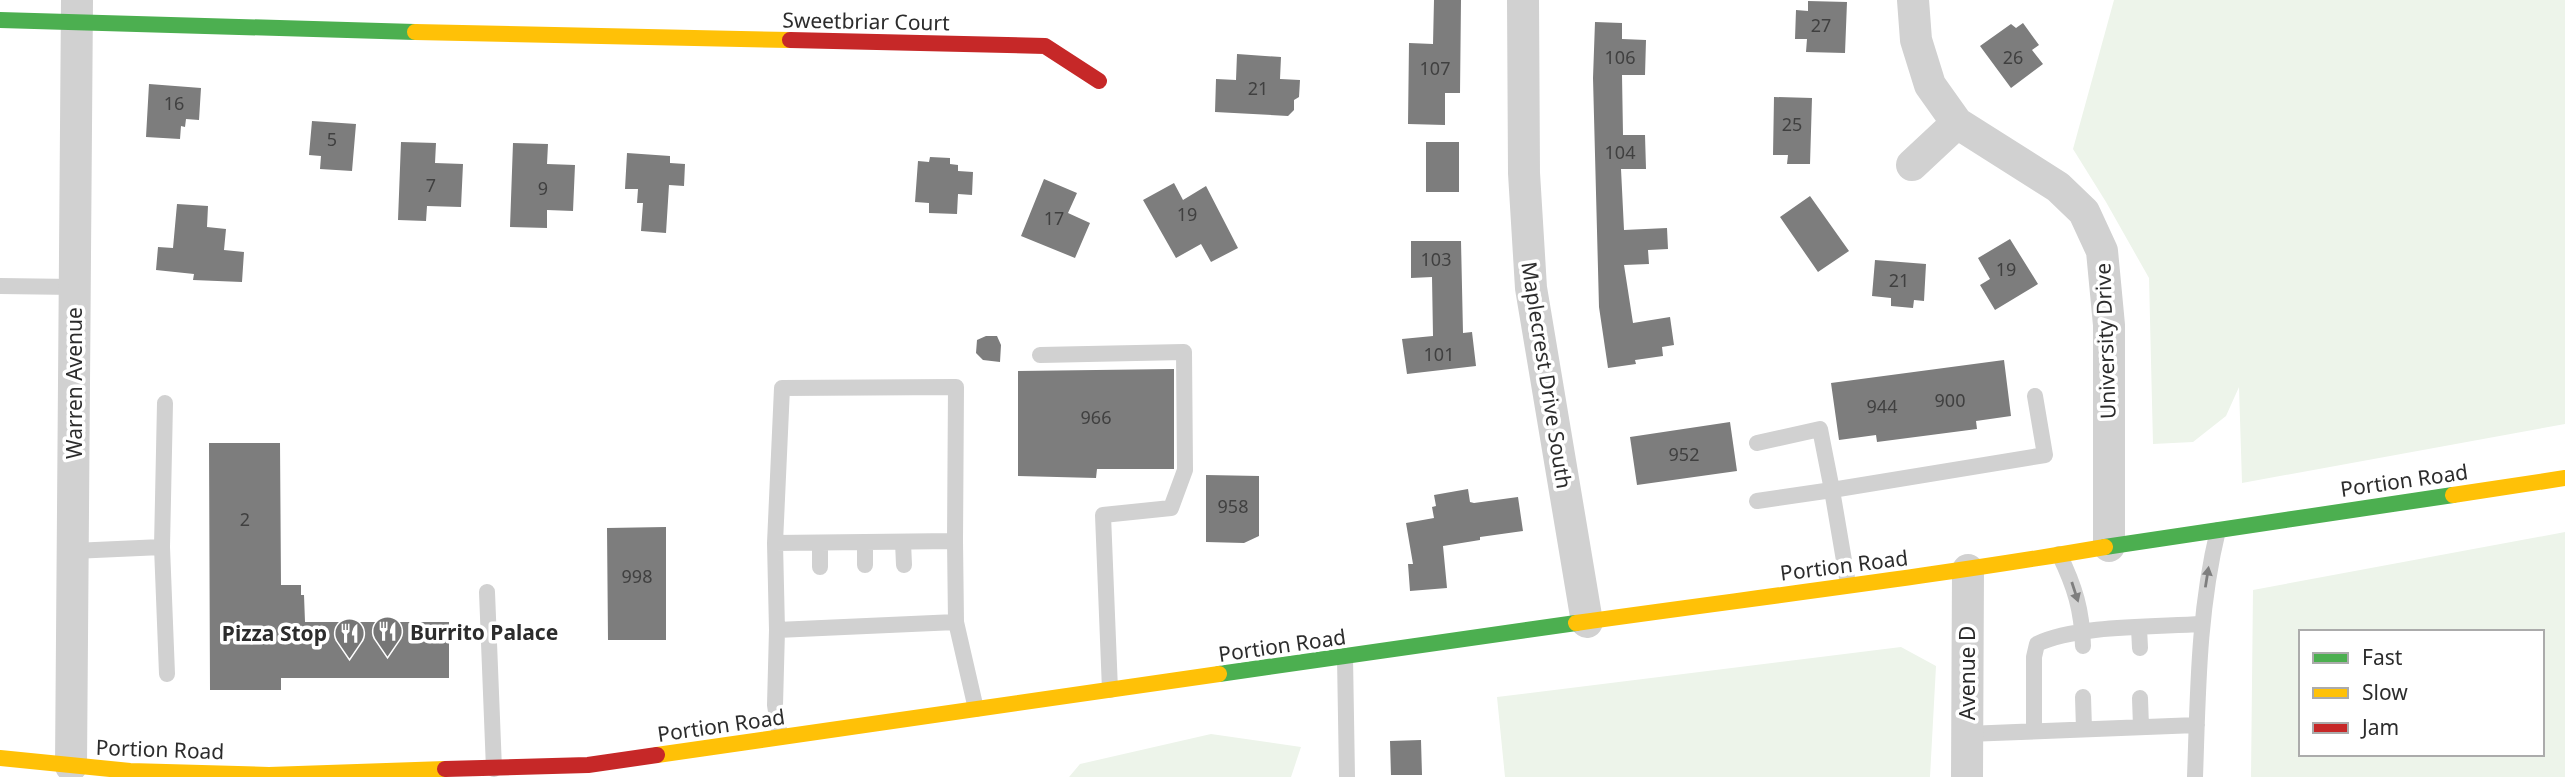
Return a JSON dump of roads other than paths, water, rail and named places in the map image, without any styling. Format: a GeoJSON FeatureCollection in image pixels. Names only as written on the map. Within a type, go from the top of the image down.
{"type":"FeatureCollection","features":[{"type":"Feature","properties":{"kind":"main road","name":"Sweetbriar Court"},"geometry":{"type":"LineString","coordinates":[[0,20],[77,12],[1045,46],[1099,81]]}},
{"type":"Feature","properties":{"kind":"main road","name":"Portion Road"},"geometry":{"type":"LineString","coordinates":[[0,758],[70,771],[269,776],[456,773],[588,765],[1847,584],[1968,570],[2109,545],[2565,478]]}},
{"type":"Feature","properties":{"kind":"street","name":"Maplecrest Drive South"},"geometry":{"type":"LineString","coordinates":[[1523,0],[1524,173],[1531,288],[1587,622]]}},
{"type":"Feature","properties":{"kind":"street","name":"University Drive"},"geometry":{"type":"LineString","coordinates":[[1913,0],[1916,40],[1930,85],[1956,123],[2058,187],[2084,212],[2102,251],[2109,325],[2109,545]]}},
{"type":"Feature","properties":{"kind":"street","name":"Warren Avenue"},"geometry":{"type":"LineString","coordinates":[[70,771],[77,12]]}},
{"type":"Feature","properties":{"kind":"street"},"geometry":{"type":"LineString","coordinates":[[1912,165],[1956,123]]}},
{"type":"Feature","properties":{"kind":"street","name":"Avenue D"},"geometry":{"type":"LineString","coordinates":[[1967,777],[1968,570]]}},
{"type":"Feature","properties":{"kind":"lane"},"geometry":{"type":"LineString","coordinates":[[0,286],[75,287]]}},
{"type":"Feature","properties":{"kind":"lane"},"geometry":{"type":"LineString","coordinates":[[1040,355],[1184,352],[1185,470],[1171,508],[1103,515],[1110,690]]}},
{"type":"Feature","properties":{"kind":"lane"},"geometry":{"type":"LineString","coordinates":[[780,737],[775,705],[775,543],[782,388],[956,387],[956,622],[976,710]]}},
{"type":"Feature","properties":{"kind":"lane"},"geometry":{"type":"LineString","coordinates":[[1757,501],[2045,455],[2035,396]]}},
{"type":"Feature","properties":{"kind":"lane"},"geometry":{"type":"LineString","coordinates":[[165,403],[162,547],[167,674]]}},
{"type":"Feature","properties":{"kind":"lane"},"geometry":{"type":"LineString","coordinates":[[1757,443],[1820,429],[1847,584]]}},
{"type":"Feature","properties":{"kind":"lane"},"geometry":{"type":"LineString","coordinates":[[2195,777],[2201,624],[2209,565],[2218,530]]}},
{"type":"Feature","properties":{"kind":"lane"},"geometry":{"type":"LineString","coordinates":[[775,543],[956,541]]}},
{"type":"Feature","properties":{"kind":"lane"},"geometry":{"type":"LineString","coordinates":[[903,542],[904,565]]}},
{"type":"Feature","properties":{"kind":"lane"},"geometry":{"type":"LineString","coordinates":[[865,543],[865,565]]}},
{"type":"Feature","properties":{"kind":"lane"},"geometry":{"type":"LineString","coordinates":[[820,544],[820,567]]}},
{"type":"Feature","properties":{"kind":"lane"},"geometry":{"type":"LineString","coordinates":[[73,551],[162,547]]}},
{"type":"Feature","properties":{"kind":"lane"},"geometry":{"type":"LineString","coordinates":[[2059,554],[2074,586],[2080,607],[2082,639]]}},
{"type":"Feature","properties":{"kind":"lane"},"geometry":{"type":"LineString","coordinates":[[487,593],[494,769]]}},
{"type":"Feature","properties":{"kind":"lane"},"geometry":{"type":"LineString","coordinates":[[820,611],[821,628]]}},
{"type":"Feature","properties":{"kind":"lane"},"geometry":{"type":"LineString","coordinates":[[777,630],[821,628],[866,619],[906,618],[956,622]]}},
{"type":"Feature","properties":{"kind":"lane"},"geometry":{"type":"LineString","coordinates":[[2034,731],[2034,657],[2037,644],[2053,636],[2082,639],[2139,628],[2201,624]]}},
{"type":"Feature","properties":{"kind":"lane"},"geometry":{"type":"LineString","coordinates":[[2139,628],[2140,648]]}},
{"type":"Feature","properties":{"kind":"lane"},"geometry":{"type":"LineString","coordinates":[[1345,657],[1347,777]]}},
{"type":"Feature","properties":{"kind":"lane"},"geometry":{"type":"LineString","coordinates":[[2083,697],[2084,729]]}},
{"type":"Feature","properties":{"kind":"lane"},"geometry":{"type":"LineString","coordinates":[[2140,698],[2141,727]]}},
{"type":"Feature","properties":{"kind":"lane"},"geometry":{"type":"LineString","coordinates":[[1967,734],[2197,725]]}},
{"type":"Feature","properties":{"kind":"place","name":"Burrito Palace"},"geometry":{"type":"Point","coordinates":[387,659]}},
{"type":"Feature","properties":{"kind":"place","name":"Pizza Stop"},"geometry":{"type":"Point","coordinates":[350,660]}}]}
